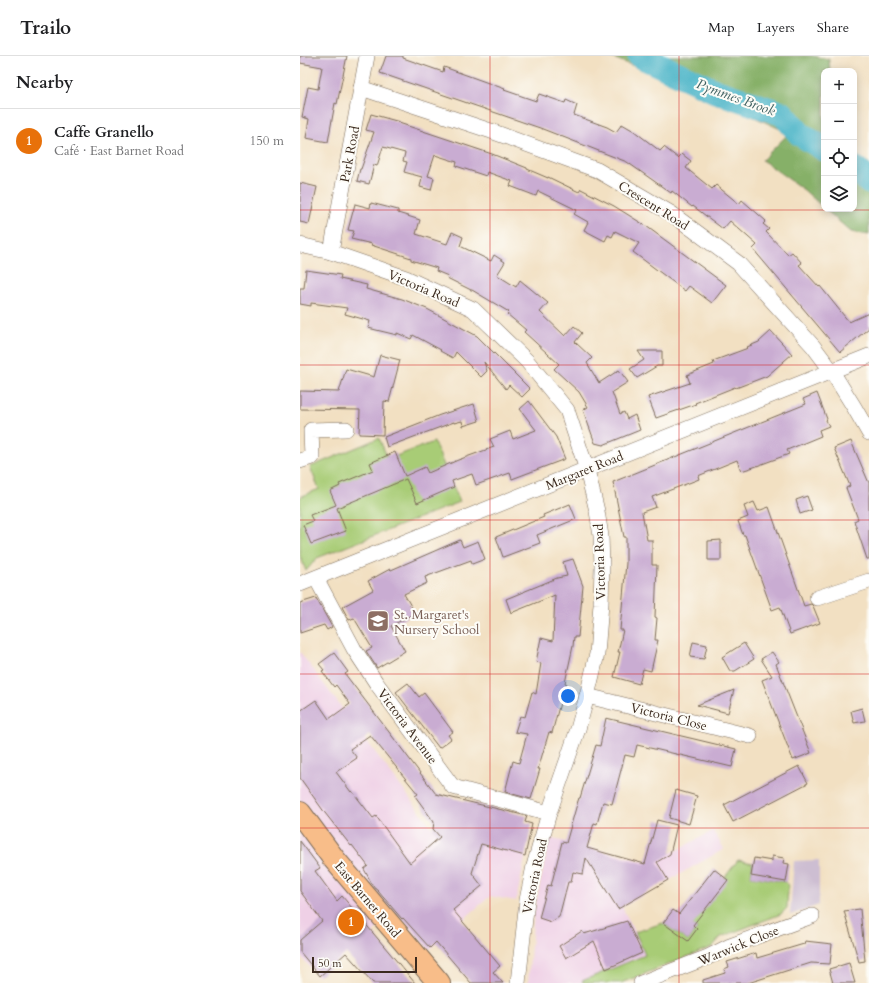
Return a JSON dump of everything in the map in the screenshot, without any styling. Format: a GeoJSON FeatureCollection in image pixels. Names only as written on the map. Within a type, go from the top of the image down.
{"type":"FeatureCollection","features":[{"type":"Feature","properties":{"kind":"main road","name":"East Barnet Road"},"geometry":{"type":"LineString","coordinates":[[300,813],[334,859],[439,983]]}},
{"type":"Feature","properties":{"kind":"street","name":"Park Road"},"geometry":{"type":"LineString","coordinates":[[331,252],[367,56]]}},
{"type":"Feature","properties":{"kind":"street","name":"Crescent Road"},"geometry":{"type":"LineString","coordinates":[[361,88],[491,131],[597,170],[672,214],[738,263],[813,346],[831,370],[869,433]]}},
{"type":"Feature","properties":{"kind":"street","name":"Victoria Road"},"geometry":{"type":"LineString","coordinates":[[300,244],[331,252],[406,278],[473,309],[527,361],[567,410],[587,470],[600,530],[602,566],[597,654],[588,696],[573,747],[549,813],[527,900],[518,983]]}},
{"type":"Feature","properties":{"kind":"street","name":"Margaret Road"},"geometry":{"type":"LineString","coordinates":[[300,584],[869,356]]}},
{"type":"Feature","properties":{"kind":"street"},"geometry":{"type":"LineString","coordinates":[[300,461],[312,457],[312,430],[346,429]]}},
{"type":"Feature","properties":{"kind":"street","name":"Victoria Avenue"},"geometry":{"type":"LineString","coordinates":[[316,578],[354,649],[377,684],[453,787],[549,813]]}},
{"type":"Feature","properties":{"kind":"street"},"geometry":{"type":"LineString","coordinates":[[816,598],[869,581]]}},
{"type":"Feature","properties":{"kind":"street","name":"Victoria Close"},"geometry":{"type":"LineString","coordinates":[[588,696],[750,736]]}},
{"type":"Feature","properties":{"kind":"street","name":"Warwick Close"},"geometry":{"type":"LineString","coordinates":[[642,983],[708,957],[730,946],[812,916]]}},
{"type":"Feature","properties":{"kind":"shaded area"},"geometry":{"type":"Polygon","coordinates":[[[300,652],[432,828],[435,821],[528,844],[516,901],[490,896],[429,950],[396,913],[318,977],[300,955],[300,652]]]}},
{"type":"Feature","properties":{"kind":"shaded area"},"geometry":{"type":"Polygon","coordinates":[[[713,831],[724,849],[622,907],[645,955],[582,981],[583,983],[528,983],[534,913],[550,838],[652,863],[713,831]]]}},
{"type":"Feature","properties":{"kind":"shaded area"},"geometry":{"type":"Polygon","coordinates":[[[819,860],[819,905],[790,915],[794,861],[819,860]]]}},
{"type":"Feature","properties":{"kind":"green space"},"geometry":{"type":"Polygon","coordinates":[[[608,56],[812,56],[829,59],[830,68],[821,68],[821,205],[804,190],[762,160],[789,133],[700,92],[608,56]]]}},
{"type":"Feature","properties":{"kind":"green space"},"geometry":{"type":"Polygon","coordinates":[[[857,161],[869,163],[869,235],[851,232],[828,212],[857,212],[857,161]]]}},
{"type":"Feature","properties":{"kind":"green space"},"geometry":{"type":"Polygon","coordinates":[[[379,438],[388,459],[434,442],[460,502],[317,558],[306,571],[300,556],[300,497],[319,489],[310,467],[379,438]]]}},
{"type":"Feature","properties":{"kind":"green space"},"geometry":{"type":"Polygon","coordinates":[[[738,860],[753,863],[751,876],[786,882],[788,886],[787,908],[781,914],[721,937],[712,947],[621,983],[583,983],[582,981],[645,955],[635,932],[663,923],[688,941],[697,929],[691,924],[727,880],[725,877],[738,860]]]}},
{"type":"Feature","properties":{"kind":"building"},"geometry":{"type":"Polygon","coordinates":[[[300,56],[347,56],[337,104],[335,103],[328,142],[306,138],[309,119],[302,117],[308,87],[318,89],[322,67],[300,63],[300,56]]]}},
{"type":"Feature","properties":{"kind":"building"},"geometry":{"type":"Polygon","coordinates":[[[386,56],[403,56],[403,58],[443,72],[444,67],[536,101],[539,94],[565,103],[566,100],[577,105],[574,115],[607,127],[616,132],[622,124],[634,131],[660,151],[664,147],[678,158],[682,154],[691,161],[686,168],[712,189],[716,185],[739,204],[742,200],[766,221],[763,224],[769,229],[766,232],[788,255],[792,252],[802,263],[799,265],[819,287],[820,286],[849,322],[869,313],[869,328],[840,352],[753,249],[757,245],[730,221],[723,229],[672,191],[671,193],[627,162],[540,128],[380,73],[386,56]]]}},
{"type":"Feature","properties":{"kind":"building"},"geometry":{"type":"Polygon","coordinates":[[[371,114],[400,122],[399,123],[492,154],[548,177],[579,192],[581,189],[614,206],[646,226],[726,285],[712,303],[689,286],[685,291],[633,252],[639,243],[615,231],[612,237],[608,235],[605,241],[584,230],[588,222],[574,214],[577,210],[538,191],[536,196],[510,186],[512,181],[487,172],[486,176],[456,166],[457,162],[435,155],[428,176],[434,178],[431,190],[420,187],[422,177],[404,172],[407,162],[403,161],[405,153],[383,147],[377,166],[374,165],[369,184],[357,181],[374,132],[366,130],[371,114]]]}},
{"type":"Feature","properties":{"kind":"building"},"geometry":{"type":"Polygon","coordinates":[[[300,183],[317,187],[309,224],[300,222],[300,183]]]}},
{"type":"Feature","properties":{"kind":"building"},"geometry":{"type":"Polygon","coordinates":[[[371,203],[398,210],[398,213],[420,220],[416,234],[447,244],[452,232],[463,237],[460,246],[491,261],[494,255],[505,262],[497,275],[516,287],[520,280],[548,303],[540,312],[565,336],[574,326],[582,333],[575,342],[592,358],[587,363],[599,383],[619,370],[628,382],[612,392],[620,414],[624,412],[627,419],[635,415],[640,430],[603,445],[595,443],[583,410],[588,407],[579,392],[554,369],[559,364],[524,332],[526,330],[507,314],[509,312],[472,290],[447,278],[448,276],[436,271],[437,268],[411,260],[411,258],[371,245],[372,244],[351,239],[354,231],[348,230],[355,204],[370,208],[371,203]]]}},
{"type":"Feature","properties":{"kind":"building"},"geometry":{"type":"Polygon","coordinates":[[[306,270],[341,275],[340,279],[367,285],[366,289],[402,299],[427,309],[477,336],[530,389],[522,397],[509,385],[506,389],[484,362],[487,371],[481,377],[456,352],[453,358],[413,335],[411,339],[397,333],[397,335],[368,328],[370,321],[345,314],[347,308],[311,303],[311,306],[300,304],[300,288],[304,288],[306,270]]]}},
{"type":"Feature","properties":{"kind":"building"},"geometry":{"type":"Polygon","coordinates":[[[771,331],[792,354],[767,376],[656,418],[648,397],[690,383],[687,375],[714,364],[713,361],[748,348],[747,347],[759,342],[771,331]]]}},
{"type":"Feature","properties":{"kind":"building"},"geometry":{"type":"Polygon","coordinates":[[[638,351],[662,351],[662,366],[657,366],[637,378],[630,369],[644,360],[638,351]]]}},
{"type":"Feature","properties":{"kind":"building"},"geometry":{"type":"Polygon","coordinates":[[[380,355],[400,360],[389,402],[384,401],[383,435],[359,434],[360,410],[300,409],[300,391],[339,392],[346,369],[374,377],[380,355]]]}},
{"type":"Feature","properties":{"kind":"building"},"geometry":{"type":"Polygon","coordinates":[[[817,393],[829,426],[819,430],[821,436],[787,450],[789,454],[754,467],[741,471],[737,460],[698,476],[699,479],[652,497],[656,507],[642,512],[647,540],[652,540],[652,565],[657,565],[655,617],[657,618],[655,640],[658,640],[651,671],[643,669],[639,684],[614,677],[623,630],[620,630],[626,563],[626,537],[624,537],[613,482],[806,404],[803,399],[817,393]]]}},
{"type":"Feature","properties":{"kind":"building"},"geometry":{"type":"Polygon","coordinates":[[[529,401],[556,437],[565,459],[512,479],[510,473],[476,485],[472,474],[452,481],[454,487],[417,503],[406,479],[337,508],[346,531],[311,544],[303,525],[313,521],[310,515],[336,505],[330,491],[340,486],[339,484],[373,470],[370,463],[395,452],[405,476],[425,467],[428,473],[494,447],[490,439],[510,431],[513,439],[536,430],[520,409],[529,401]]]}},
{"type":"Feature","properties":{"kind":"building"},"geometry":{"type":"Polygon","coordinates":[[[474,404],[479,421],[463,426],[462,421],[454,422],[387,447],[384,437],[440,415],[474,404]]]}},
{"type":"Feature","properties":{"kind":"building"},"geometry":{"type":"Polygon","coordinates":[[[851,441],[869,483],[869,559],[867,559],[854,521],[858,519],[846,488],[850,486],[834,448],[851,441]]]}},
{"type":"Feature","properties":{"kind":"building"},"geometry":{"type":"Polygon","coordinates":[[[807,496],[812,510],[800,514],[796,500],[807,496]]]}},
{"type":"Feature","properties":{"kind":"building"},"geometry":{"type":"Polygon","coordinates":[[[754,502],[758,511],[769,507],[804,606],[811,604],[813,606],[820,623],[790,634],[780,607],[772,610],[745,535],[743,535],[738,521],[748,517],[744,506],[754,502]]]}},
{"type":"Feature","properties":{"kind":"building"},"geometry":{"type":"Polygon","coordinates":[[[570,504],[576,519],[537,535],[540,543],[503,557],[496,537],[544,517],[543,515],[570,504]]]}},
{"type":"Feature","properties":{"kind":"building"},"geometry":{"type":"Polygon","coordinates":[[[460,540],[463,547],[478,541],[485,559],[472,564],[471,560],[425,577],[427,583],[404,594],[415,613],[391,626],[405,651],[377,668],[366,651],[372,648],[354,618],[349,620],[342,607],[373,590],[368,581],[390,569],[391,570],[460,540]]]}},
{"type":"Feature","properties":{"kind":"building"},"geometry":{"type":"Polygon","coordinates":[[[721,540],[721,560],[708,560],[708,541],[721,540]]]}},
{"type":"Feature","properties":{"kind":"building"},"geometry":{"type":"Polygon","coordinates":[[[573,559],[583,586],[578,637],[574,637],[565,683],[567,684],[564,699],[561,699],[552,733],[549,732],[531,799],[505,792],[513,761],[519,763],[527,734],[515,732],[520,716],[525,717],[532,692],[536,694],[541,663],[536,662],[541,638],[553,641],[555,595],[511,613],[506,599],[557,578],[567,576],[563,562],[573,559]]]}},
{"type":"Feature","properties":{"kind":"building"},"geometry":{"type":"Polygon","coordinates":[[[316,598],[332,627],[327,630],[324,625],[300,633],[300,603],[316,598]]]}},
{"type":"Feature","properties":{"kind":"building"},"geometry":{"type":"Polygon","coordinates":[[[693,642],[707,645],[704,659],[690,657],[693,642]]]}},
{"type":"Feature","properties":{"kind":"building"},"geometry":{"type":"Polygon","coordinates":[[[744,643],[754,659],[735,671],[730,671],[722,657],[744,643]]]}},
{"type":"Feature","properties":{"kind":"building"},"geometry":{"type":"Polygon","coordinates":[[[772,652],[779,662],[776,664],[811,753],[793,760],[762,680],[772,676],[761,659],[772,652]]]}},
{"type":"Feature","properties":{"kind":"building"},"geometry":{"type":"Polygon","coordinates":[[[334,653],[348,672],[345,674],[436,794],[527,816],[525,822],[532,824],[525,856],[481,844],[472,873],[482,886],[453,910],[500,966],[493,972],[503,983],[471,983],[436,942],[430,948],[403,918],[402,919],[372,884],[364,869],[368,866],[325,813],[300,778],[300,711],[316,700],[329,719],[350,704],[336,685],[334,687],[322,671],[324,670],[319,664],[334,653]],[[370,735],[350,749],[357,758],[336,772],[373,818],[376,816],[410,863],[440,837],[433,829],[434,822],[415,796],[418,794],[370,735]]]}},
{"type":"Feature","properties":{"kind":"building"},"geometry":{"type":"Polygon","coordinates":[[[408,683],[419,697],[424,693],[453,732],[448,735],[451,739],[439,748],[396,692],[408,683]]]}},
{"type":"Feature","properties":{"kind":"building"},"geometry":{"type":"Polygon","coordinates":[[[734,690],[728,713],[697,705],[734,690]]]}},
{"type":"Feature","properties":{"kind":"building"},"geometry":{"type":"Polygon","coordinates":[[[862,708],[865,721],[854,723],[851,711],[862,708]]]}},
{"type":"Feature","properties":{"kind":"building"},"geometry":{"type":"Polygon","coordinates":[[[606,718],[736,749],[732,767],[637,745],[634,757],[625,755],[612,804],[603,802],[597,824],[594,823],[587,848],[645,864],[657,820],[677,825],[670,854],[657,862],[668,880],[618,909],[586,858],[583,874],[573,872],[571,882],[568,882],[559,917],[551,922],[539,918],[548,885],[551,886],[562,842],[566,843],[596,745],[600,746],[606,718]]]}},
{"type":"Feature","properties":{"kind":"building"},"geometry":{"type":"Polygon","coordinates":[[[799,766],[808,783],[733,822],[724,805],[799,766]]]}},
{"type":"Feature","properties":{"kind":"building"},"geometry":{"type":"Polygon","coordinates":[[[676,790],[697,796],[689,824],[669,818],[676,790]]]}},
{"type":"Feature","properties":{"kind":"building"},"geometry":{"type":"Polygon","coordinates":[[[300,841],[320,868],[315,871],[337,901],[342,896],[415,983],[373,983],[346,953],[320,976],[300,952],[300,940],[322,921],[300,891],[300,841]]]}},
{"type":"Feature","properties":{"kind":"building"},"geometry":{"type":"Polygon","coordinates":[[[772,856],[784,858],[783,863],[789,864],[786,882],[751,876],[754,858],[772,861],[772,856]]]}},
{"type":"Feature","properties":{"kind":"building"},"geometry":{"type":"Polygon","coordinates":[[[714,869],[728,880],[693,925],[697,929],[688,941],[663,923],[673,910],[679,914],[714,869]]]}},
{"type":"Feature","properties":{"kind":"building"},"geometry":{"type":"Polygon","coordinates":[[[860,909],[865,961],[859,962],[844,911],[860,909]]]}},
{"type":"Feature","properties":{"kind":"building"},"geometry":{"type":"Polygon","coordinates":[[[627,921],[642,953],[606,969],[594,941],[566,958],[559,946],[582,931],[584,934],[627,921]]]}},
{"type":"Feature","properties":{"kind":"building"},"geometry":{"type":"Polygon","coordinates":[[[805,941],[832,944],[830,964],[811,963],[748,983],[703,983],[703,980],[725,973],[724,969],[729,967],[727,962],[756,953],[757,958],[804,944],[805,941]]]}},
{"type":"Feature","properties":{"kind":"building"},"geometry":{"type":"Polygon","coordinates":[[[849,963],[855,983],[833,983],[829,969],[849,963]]]}},
{"type":"Feature","properties":{"kind":"waterway","name":"Pymmes Brook"},"geometry":{"type":"LineString","coordinates":[[640,56],[715,91],[783,114],[800,134],[821,147]]}},
{"type":"Feature","properties":{"kind":"waterway","name":"Pymmes Brook"},"geometry":{"type":"LineString","coordinates":[[857,170],[869,182]]}},
{"type":"Feature","properties":{"kind":"place","name":"St. Margaret's Nursery School"},"geometry":{"type":"Point","coordinates":[378,621]}},
{"type":"Feature","properties":{"kind":"place","name":"Caffe Granello"},"geometry":{"type":"Point","coordinates":[351,922]}}]}
